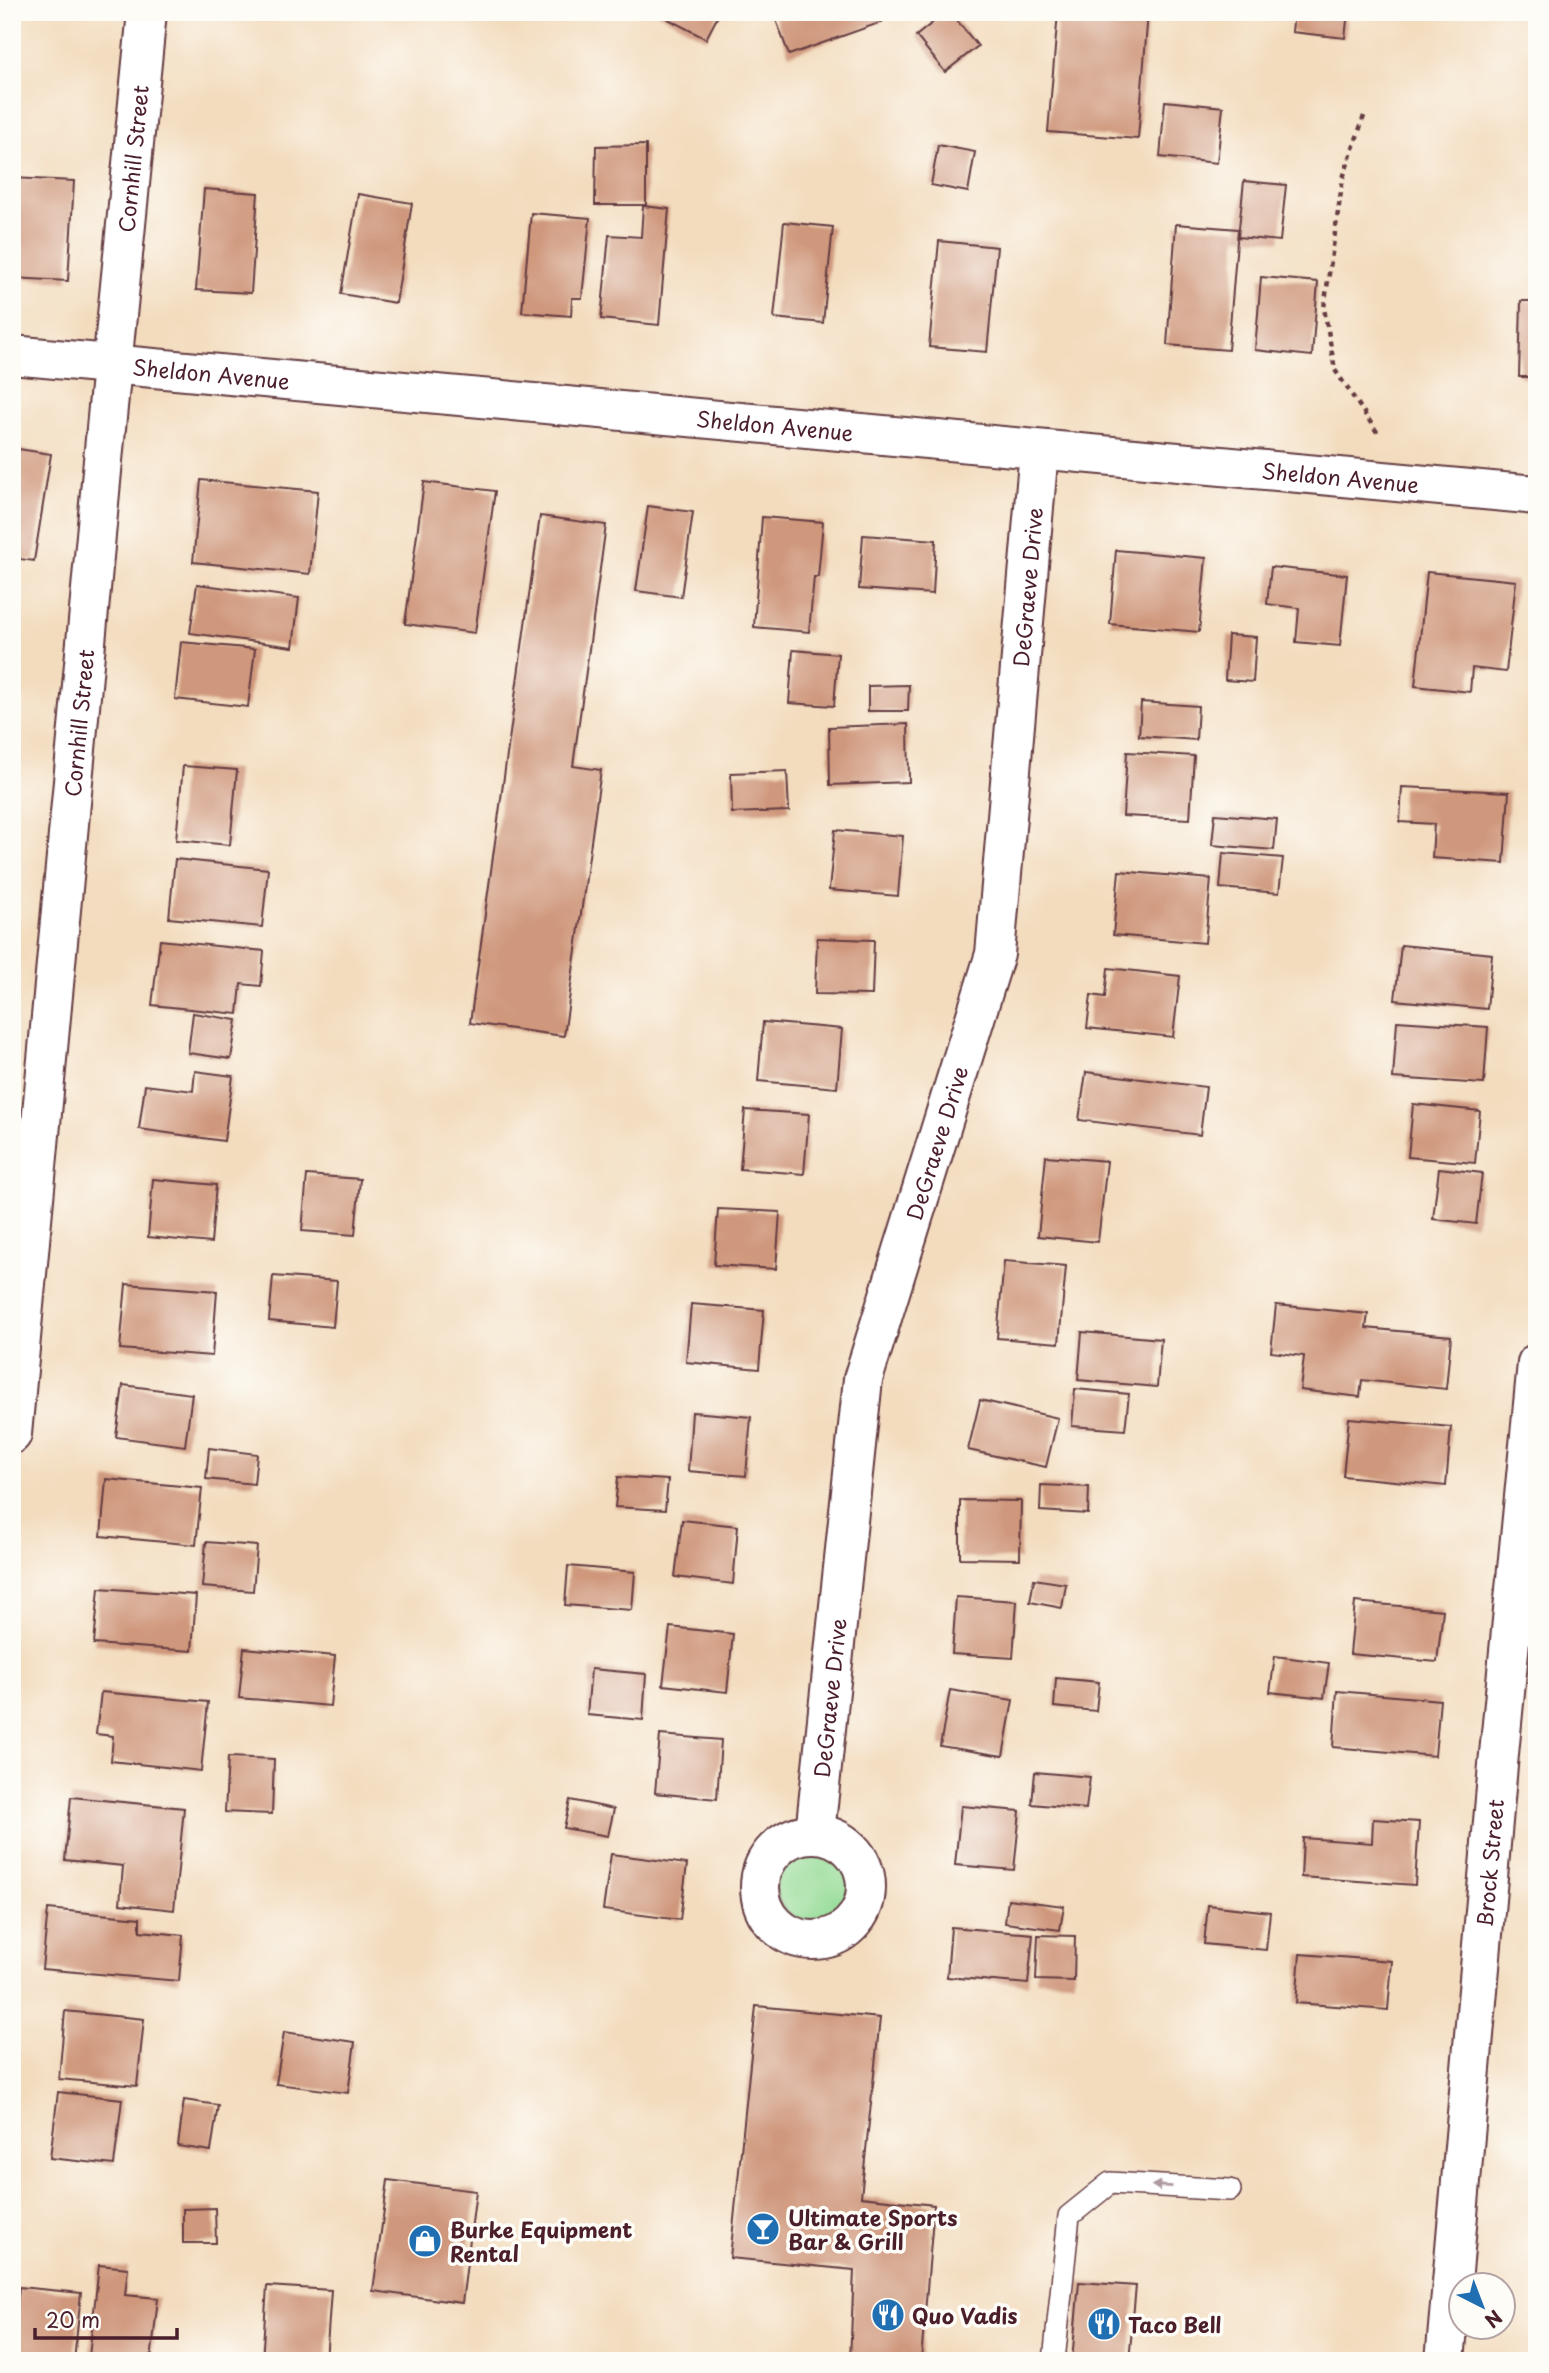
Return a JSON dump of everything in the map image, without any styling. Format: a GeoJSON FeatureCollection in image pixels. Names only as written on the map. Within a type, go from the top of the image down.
{"type":"FeatureCollection","features":[{"type":"Feature","properties":{"kind":"street","name":"Cornhill Street"},"geometry":{"type":"LineString","coordinates":[[12,1434],[111,365],[147,12]]}},
{"type":"Feature","properties":{"kind":"street","name":"Sheldon Avenue"},"geometry":{"type":"LineString","coordinates":[[12,355],[1537,495]]}},
{"type":"Feature","properties":{"kind":"street","name":"DeGraeve Drive"},"geometry":{"type":"LineString","coordinates":[[815,1833],[863,1379],[995,954],[1039,450]]}},
{"type":"Feature","properties":{"kind":"street","name":"Brock Street"},"geometry":{"type":"LineString","coordinates":[[1445,2361],[1500,1741],[1537,1363]]}},
{"type":"Feature","properties":{"kind":"lane"},"geometry":{"type":"LineString","coordinates":[[1054,2361],[1069,2216],[1110,2183],[1230,2190]]}},
{"type":"Feature","properties":{"kind":"path"},"geometry":{"type":"LineString","coordinates":[[1364,116],[1343,178],[1324,308],[1335,370],[1379,435]]}},
{"type":"Feature","properties":{"kind":"green space"},"geometry":{"type":"Polygon","coordinates":[[[813,1846],[827,1849],[840,1857],[848,1870],[851,1884],[848,1898],[840,1911],[827,1919],[813,1922],[799,1919],[786,1911],[778,1898],[775,1884],[778,1870],[786,1857],[799,1849],[813,1846]]]}},
{"type":"Feature","properties":{"kind":"building"},"geometry":{"type":"Polygon","coordinates":[[[655,12],[720,12],[706,39],[655,12]]]}},
{"type":"Feature","properties":{"kind":"building"},"geometry":{"type":"Polygon","coordinates":[[[773,12],[878,12],[882,22],[789,55],[773,12]]]}},
{"type":"Feature","properties":{"kind":"building"},"geometry":{"type":"Polygon","coordinates":[[[946,12],[950,12],[978,46],[945,72],[916,36],[946,12]]]}},
{"type":"Feature","properties":{"kind":"building"},"geometry":{"type":"Polygon","coordinates":[[[1058,12],[1148,12],[1138,139],[1048,132],[1058,12]]]}},
{"type":"Feature","properties":{"kind":"building"},"geometry":{"type":"Polygon","coordinates":[[[1294,12],[1348,12],[1345,38],[1292,32],[1294,12]]]}},
{"type":"Feature","properties":{"kind":"building"},"geometry":{"type":"Polygon","coordinates":[[[1165,101],[1223,107],[1217,163],[1160,157],[1165,101]]]}},
{"type":"Feature","properties":{"kind":"building"},"geometry":{"type":"Polygon","coordinates":[[[646,145],[646,205],[595,205],[596,146],[646,145]]]}},
{"type":"Feature","properties":{"kind":"building"},"geometry":{"type":"Polygon","coordinates":[[[938,145],[975,152],[968,192],[931,185],[938,145]]]}},
{"type":"Feature","properties":{"kind":"building"},"geometry":{"type":"Polygon","coordinates":[[[12,178],[74,181],[68,281],[12,278],[12,178]]]}},
{"type":"Feature","properties":{"kind":"building"},"geometry":{"type":"Polygon","coordinates":[[[1244,181],[1286,185],[1280,241],[1238,237],[1244,181]]]}},
{"type":"Feature","properties":{"kind":"building"},"geometry":{"type":"Polygon","coordinates":[[[204,189],[258,193],[251,293],[196,290],[204,189]]]}},
{"type":"Feature","properties":{"kind":"building"},"geometry":{"type":"Polygon","coordinates":[[[358,194],[412,203],[396,303],[341,294],[358,194]]]}},
{"type":"Feature","properties":{"kind":"building"},"geometry":{"type":"Polygon","coordinates":[[[643,206],[669,209],[659,325],[601,319],[609,235],[641,237],[643,206]]]}},
{"type":"Feature","properties":{"kind":"building"},"geometry":{"type":"Polygon","coordinates":[[[531,213],[590,218],[582,298],[572,298],[571,316],[522,312],[531,213]]]}},
{"type":"Feature","properties":{"kind":"building"},"geometry":{"type":"Polygon","coordinates":[[[784,222],[833,227],[823,323],[774,318],[784,222]]]}},
{"type":"Feature","properties":{"kind":"building"},"geometry":{"type":"Polygon","coordinates":[[[1176,224],[1238,229],[1228,350],[1167,345],[1176,224]]]}},
{"type":"Feature","properties":{"kind":"building"},"geometry":{"type":"Polygon","coordinates":[[[939,241],[997,247],[987,352],[929,347],[939,241]]]}},
{"type":"Feature","properties":{"kind":"building"},"geometry":{"type":"Polygon","coordinates":[[[1261,277],[1318,282],[1312,356],[1255,350],[1261,277]]]}},
{"type":"Feature","properties":{"kind":"building"},"geometry":{"type":"Polygon","coordinates":[[[1521,301],[1537,301],[1537,377],[1519,377],[1521,301]]]}},
{"type":"Feature","properties":{"kind":"building"},"geometry":{"type":"Polygon","coordinates":[[[12,448],[51,454],[34,561],[12,558],[12,448]]]}},
{"type":"Feature","properties":{"kind":"building"},"geometry":{"type":"Polygon","coordinates":[[[201,480],[318,491],[310,574],[193,562],[201,480]]]}},
{"type":"Feature","properties":{"kind":"building"},"geometry":{"type":"Polygon","coordinates":[[[424,482],[495,491],[475,633],[405,624],[424,482]]]}},
{"type":"Feature","properties":{"kind":"building"},"geometry":{"type":"Polygon","coordinates":[[[648,506],[693,512],[681,597],[636,591],[648,506]]]}},
{"type":"Feature","properties":{"kind":"building"},"geometry":{"type":"Polygon","coordinates":[[[540,516],[606,525],[573,766],[601,770],[564,1036],[470,1023],[540,516]]]}},
{"type":"Feature","properties":{"kind":"building"},"geometry":{"type":"Polygon","coordinates":[[[762,517],[823,522],[809,632],[754,627],[762,517]]]}},
{"type":"Feature","properties":{"kind":"building"},"geometry":{"type":"Polygon","coordinates":[[[863,535],[936,540],[933,594],[859,589],[863,535]]]}},
{"type":"Feature","properties":{"kind":"building"},"geometry":{"type":"Polygon","coordinates":[[[1116,550],[1206,558],[1199,632],[1110,624],[1116,550]]]}},
{"type":"Feature","properties":{"kind":"building"},"geometry":{"type":"Polygon","coordinates":[[[1271,567],[1347,575],[1340,646],[1296,642],[1299,608],[1267,604],[1271,567]]]}},
{"type":"Feature","properties":{"kind":"building"},"geometry":{"type":"Polygon","coordinates":[[[1427,572],[1516,581],[1506,672],[1472,668],[1470,692],[1415,686],[1427,572]]]}},
{"type":"Feature","properties":{"kind":"building"},"geometry":{"type":"Polygon","coordinates":[[[197,584],[299,598],[293,647],[190,633],[197,584]]]}},
{"type":"Feature","properties":{"kind":"building"},"geometry":{"type":"Polygon","coordinates":[[[1228,635],[1256,637],[1253,682],[1225,680],[1228,635]]]}},
{"type":"Feature","properties":{"kind":"building"},"geometry":{"type":"Polygon","coordinates":[[[181,642],[255,649],[248,707],[175,699],[181,642]]]}},
{"type":"Feature","properties":{"kind":"building"},"geometry":{"type":"Polygon","coordinates":[[[793,650],[838,654],[834,706],[789,703],[793,650]]]}},
{"type":"Feature","properties":{"kind":"building"},"geometry":{"type":"Polygon","coordinates":[[[909,685],[908,711],[868,711],[868,686],[909,685]]]}},
{"type":"Feature","properties":{"kind":"building"},"geometry":{"type":"Polygon","coordinates":[[[1141,702],[1198,706],[1196,740],[1139,736],[1141,702]]]}},
{"type":"Feature","properties":{"kind":"building"},"geometry":{"type":"Polygon","coordinates":[[[908,724],[909,782],[830,785],[829,727],[908,724]]]}},
{"type":"Feature","properties":{"kind":"building"},"geometry":{"type":"Polygon","coordinates":[[[1127,752],[1194,756],[1190,819],[1123,816],[1127,752]]]}},
{"type":"Feature","properties":{"kind":"building"},"geometry":{"type":"Polygon","coordinates":[[[183,766],[237,770],[230,845],[176,840],[183,766]]]}},
{"type":"Feature","properties":{"kind":"building"},"geometry":{"type":"Polygon","coordinates":[[[787,771],[789,811],[732,813],[731,773],[787,771]]]}},
{"type":"Feature","properties":{"kind":"building"},"geometry":{"type":"Polygon","coordinates":[[[1402,787],[1509,792],[1504,863],[1432,858],[1434,824],[1400,822],[1402,787]]]}},
{"type":"Feature","properties":{"kind":"building"},"geometry":{"type":"Polygon","coordinates":[[[1215,814],[1277,819],[1274,850],[1212,845],[1215,814]]]}},
{"type":"Feature","properties":{"kind":"building"},"geometry":{"type":"Polygon","coordinates":[[[835,830],[903,836],[898,896],[829,890],[835,830]]]}},
{"type":"Feature","properties":{"kind":"building"},"geometry":{"type":"Polygon","coordinates":[[[1223,853],[1283,858],[1279,893],[1220,888],[1223,853]]]}},
{"type":"Feature","properties":{"kind":"building"},"geometry":{"type":"Polygon","coordinates":[[[175,859],[268,869],[262,927],[169,918],[175,859]]]}},
{"type":"Feature","properties":{"kind":"building"},"geometry":{"type":"Polygon","coordinates":[[[1119,871],[1211,879],[1205,943],[1113,935],[1119,871]]]}},
{"type":"Feature","properties":{"kind":"building"},"geometry":{"type":"Polygon","coordinates":[[[817,938],[874,940],[872,995],[815,994],[817,938]]]}},
{"type":"Feature","properties":{"kind":"building"},"geometry":{"type":"Polygon","coordinates":[[[160,940],[264,951],[261,986],[241,984],[238,1014],[152,1005],[160,940]]]}},
{"type":"Feature","properties":{"kind":"building"},"geometry":{"type":"Polygon","coordinates":[[[1401,945],[1492,954],[1487,1009],[1395,1000],[1401,945]]]}},
{"type":"Feature","properties":{"kind":"building"},"geometry":{"type":"Polygon","coordinates":[[[1108,968],[1180,976],[1173,1037],[1087,1028],[1091,995],[1105,997],[1108,968]]]}},
{"type":"Feature","properties":{"kind":"building"},"geometry":{"type":"Polygon","coordinates":[[[193,1013],[237,1020],[231,1059],[188,1053],[193,1013]]]}},
{"type":"Feature","properties":{"kind":"building"},"geometry":{"type":"Polygon","coordinates":[[[1397,1021],[1488,1027],[1484,1084],[1393,1078],[1397,1021]]]}},
{"type":"Feature","properties":{"kind":"building"},"geometry":{"type":"Polygon","coordinates":[[[763,1022],[842,1029],[837,1088],[758,1081],[763,1022]]]}},
{"type":"Feature","properties":{"kind":"building"},"geometry":{"type":"Polygon","coordinates":[[[195,1071],[233,1076],[224,1141],[139,1129],[145,1085],[193,1091],[195,1071]]]}},
{"type":"Feature","properties":{"kind":"building"},"geometry":{"type":"Polygon","coordinates":[[[1086,1072],[1206,1087],[1200,1135],[1079,1120],[1086,1072]]]}},
{"type":"Feature","properties":{"kind":"building"},"geometry":{"type":"Polygon","coordinates":[[[1413,1104],[1480,1111],[1475,1163],[1408,1157],[1413,1104]]]}},
{"type":"Feature","properties":{"kind":"building"},"geometry":{"type":"Polygon","coordinates":[[[745,1110],[809,1114],[804,1174],[740,1169],[745,1110]]]}},
{"type":"Feature","properties":{"kind":"building"},"geometry":{"type":"Polygon","coordinates":[[[1046,1156],[1107,1161],[1098,1242],[1038,1236],[1046,1156]]]}},
{"type":"Feature","properties":{"kind":"building"},"geometry":{"type":"Polygon","coordinates":[[[1439,1168],[1482,1173],[1476,1224],[1433,1219],[1439,1168]]]}},
{"type":"Feature","properties":{"kind":"building"},"geometry":{"type":"Polygon","coordinates":[[[307,1175],[360,1179],[355,1235],[302,1231],[307,1175]]]}},
{"type":"Feature","properties":{"kind":"building"},"geometry":{"type":"Polygon","coordinates":[[[153,1179],[216,1185],[211,1243],[148,1237],[153,1179]]]}},
{"type":"Feature","properties":{"kind":"building"},"geometry":{"type":"Polygon","coordinates":[[[718,1209],[780,1212],[776,1269],[714,1265],[718,1209]]]}},
{"type":"Feature","properties":{"kind":"building"},"geometry":{"type":"Polygon","coordinates":[[[1004,1261],[1066,1266],[1059,1343],[997,1338],[1004,1261]]]}},
{"type":"Feature","properties":{"kind":"building"},"geometry":{"type":"Polygon","coordinates":[[[273,1276],[337,1281],[333,1327],[269,1321],[273,1276]]]}},
{"type":"Feature","properties":{"kind":"building"},"geometry":{"type":"Polygon","coordinates":[[[126,1284],[217,1291],[212,1356],[120,1349],[126,1284]]]}},
{"type":"Feature","properties":{"kind":"building"},"geometry":{"type":"Polygon","coordinates":[[[691,1304],[764,1310],[759,1369],[686,1362],[691,1304]]]}},
{"type":"Feature","properties":{"kind":"building"},"geometry":{"type":"Polygon","coordinates":[[[1276,1305],[1368,1314],[1366,1328],[1451,1336],[1446,1389],[1362,1380],[1360,1397],[1300,1390],[1304,1356],[1271,1352],[1276,1305]]]}},
{"type":"Feature","properties":{"kind":"building"},"geometry":{"type":"Polygon","coordinates":[[[1082,1332],[1161,1339],[1157,1387],[1078,1380],[1082,1332]]]}},
{"type":"Feature","properties":{"kind":"building"},"geometry":{"type":"Polygon","coordinates":[[[123,1385],[192,1394],[185,1446],[116,1437],[123,1385]]]}},
{"type":"Feature","properties":{"kind":"building"},"geometry":{"type":"Polygon","coordinates":[[[1075,1389],[1129,1394],[1125,1430],[1072,1426],[1075,1389]]]}},
{"type":"Feature","properties":{"kind":"building"},"geometry":{"type":"Polygon","coordinates":[[[980,1400],[1058,1418],[1046,1467],[968,1450],[980,1400]]]}},
{"type":"Feature","properties":{"kind":"building"},"geometry":{"type":"Polygon","coordinates":[[[692,1412],[751,1417],[746,1476],[688,1471],[692,1412]]]}},
{"type":"Feature","properties":{"kind":"building"},"geometry":{"type":"Polygon","coordinates":[[[1349,1418],[1451,1427],[1446,1486],[1343,1476],[1349,1418]]]}},
{"type":"Feature","properties":{"kind":"building"},"geometry":{"type":"Polygon","coordinates":[[[209,1448],[257,1454],[254,1484],[206,1479],[209,1448]]]}},
{"type":"Feature","properties":{"kind":"building"},"geometry":{"type":"Polygon","coordinates":[[[618,1477],[668,1480],[665,1510],[615,1507],[618,1477]]]}},
{"type":"Feature","properties":{"kind":"building"},"geometry":{"type":"Polygon","coordinates":[[[106,1479],[202,1488],[196,1545],[101,1536],[106,1479]]]}},
{"type":"Feature","properties":{"kind":"building"},"geometry":{"type":"Polygon","coordinates":[[[1041,1485],[1089,1487],[1088,1514],[1040,1511],[1041,1485]]]}},
{"type":"Feature","properties":{"kind":"building"},"geometry":{"type":"Polygon","coordinates":[[[960,1500],[1021,1501],[1020,1559],[960,1558],[960,1500]]]}},
{"type":"Feature","properties":{"kind":"building"},"geometry":{"type":"Polygon","coordinates":[[[682,1520],[738,1526],[733,1584],[675,1577],[682,1520]]]}},
{"type":"Feature","properties":{"kind":"building"},"geometry":{"type":"Polygon","coordinates":[[[206,1542],[257,1546],[253,1591],[202,1587],[206,1542]]]}},
{"type":"Feature","properties":{"kind":"building"},"geometry":{"type":"Polygon","coordinates":[[[568,1566],[635,1572],[632,1610],[565,1605],[568,1566]]]}},
{"type":"Feature","properties":{"kind":"building"},"geometry":{"type":"Polygon","coordinates":[[[1034,1579],[1066,1584],[1062,1608],[1030,1602],[1034,1579]]]}},
{"type":"Feature","properties":{"kind":"building"},"geometry":{"type":"Polygon","coordinates":[[[99,1588],[196,1595],[192,1651],[94,1644],[99,1588]]]}},
{"type":"Feature","properties":{"kind":"building"},"geometry":{"type":"Polygon","coordinates":[[[956,1597],[1017,1601],[1013,1658],[952,1654],[956,1597]]]}},
{"type":"Feature","properties":{"kind":"building"},"geometry":{"type":"Polygon","coordinates":[[[1355,1602],[1443,1610],[1437,1662],[1350,1654],[1355,1602]]]}},
{"type":"Feature","properties":{"kind":"building"},"geometry":{"type":"Polygon","coordinates":[[[670,1627],[733,1634],[727,1692],[663,1685],[670,1627]]]}},
{"type":"Feature","properties":{"kind":"building"},"geometry":{"type":"Polygon","coordinates":[[[244,1648],[335,1656],[330,1706],[239,1698],[244,1648]]]}},
{"type":"Feature","properties":{"kind":"building"},"geometry":{"type":"Polygon","coordinates":[[[1275,1656],[1329,1663],[1324,1698],[1270,1692],[1275,1656]]]}},
{"type":"Feature","properties":{"kind":"building"},"geometry":{"type":"Polygon","coordinates":[[[591,1669],[646,1674],[643,1720],[587,1715],[591,1669]]]}},
{"type":"Feature","properties":{"kind":"building"},"geometry":{"type":"Polygon","coordinates":[[[1056,1678],[1099,1682],[1096,1711],[1054,1707],[1056,1678]]]}},
{"type":"Feature","properties":{"kind":"building"},"geometry":{"type":"Polygon","coordinates":[[[950,1690],[1013,1700],[1003,1756],[940,1746],[950,1690]]]}},
{"type":"Feature","properties":{"kind":"building"},"geometry":{"type":"Polygon","coordinates":[[[1337,1691],[1440,1700],[1435,1756],[1333,1747],[1337,1691]]]}},
{"type":"Feature","properties":{"kind":"building"},"geometry":{"type":"Polygon","coordinates":[[[101,1692],[208,1702],[201,1771],[111,1761],[113,1736],[96,1734],[101,1692]]]}},
{"type":"Feature","properties":{"kind":"building"},"geometry":{"type":"Polygon","coordinates":[[[660,1735],[721,1740],[717,1799],[655,1793],[660,1735]]]}},
{"type":"Feature","properties":{"kind":"building"},"geometry":{"type":"Polygon","coordinates":[[[228,1757],[274,1759],[272,1814],[225,1812],[228,1757]]]}},
{"type":"Feature","properties":{"kind":"building"},"geometry":{"type":"Polygon","coordinates":[[[1035,1772],[1090,1777],[1086,1809],[1032,1804],[1035,1772]]]}},
{"type":"Feature","properties":{"kind":"building"},"geometry":{"type":"Polygon","coordinates":[[[71,1797],[184,1808],[174,1910],[120,1904],[123,1866],[65,1860],[71,1797]]]}},
{"type":"Feature","properties":{"kind":"building"},"geometry":{"type":"Polygon","coordinates":[[[570,1800],[614,1809],[608,1836],[564,1828],[570,1800]]]}},
{"type":"Feature","properties":{"kind":"building"},"geometry":{"type":"Polygon","coordinates":[[[961,1806],[1020,1811],[1014,1870],[955,1865],[961,1806]]]}},
{"type":"Feature","properties":{"kind":"building"},"geometry":{"type":"Polygon","coordinates":[[[1373,1819],[1419,1822],[1415,1885],[1301,1877],[1303,1838],[1372,1843],[1373,1819]]]}},
{"type":"Feature","properties":{"kind":"building"},"geometry":{"type":"Polygon","coordinates":[[[611,1854],[687,1864],[680,1920],[603,1910],[611,1854]]]}},
{"type":"Feature","properties":{"kind":"building"},"geometry":{"type":"Polygon","coordinates":[[[1008,1899],[1064,1906],[1060,1930],[1005,1923],[1008,1899]]]}},
{"type":"Feature","properties":{"kind":"building"},"geometry":{"type":"Polygon","coordinates":[[[1208,1905],[1270,1912],[1266,1950],[1204,1944],[1208,1905]]]}},
{"type":"Feature","properties":{"kind":"building"},"geometry":{"type":"Polygon","coordinates":[[[48,1909],[140,1918],[140,1931],[183,1935],[179,1981],[42,1969],[48,1909]]]}},
{"type":"Feature","properties":{"kind":"building"},"geometry":{"type":"Polygon","coordinates":[[[951,1927],[1033,1934],[1028,1984],[947,1977],[951,1927]]]}},
{"type":"Feature","properties":{"kind":"building"},"geometry":{"type":"Polygon","coordinates":[[[1038,1935],[1075,1936],[1074,1981],[1036,1980],[1038,1935]]]}},
{"type":"Feature","properties":{"kind":"building"},"geometry":{"type":"Polygon","coordinates":[[[1300,1954],[1392,1961],[1388,2010],[1296,2003],[1300,1954]]]}},
{"type":"Feature","properties":{"kind":"building"},"geometry":{"type":"Polygon","coordinates":[[[756,2006],[880,2018],[861,2197],[934,2205],[921,2361],[850,2361],[854,2270],[730,2258],[756,2006]]]}},
{"type":"Feature","properties":{"kind":"building"},"geometry":{"type":"Polygon","coordinates":[[[65,2011],[144,2019],[137,2086],[59,2079],[65,2011]]]}},
{"type":"Feature","properties":{"kind":"building"},"geometry":{"type":"Polygon","coordinates":[[[284,2032],[355,2042],[348,2093],[276,2084],[284,2032]]]}},
{"type":"Feature","properties":{"kind":"building"},"geometry":{"type":"Polygon","coordinates":[[[58,2092],[122,2099],[114,2165],[50,2158],[58,2092]]]}},
{"type":"Feature","properties":{"kind":"building"},"geometry":{"type":"Polygon","coordinates":[[[184,2100],[218,2105],[211,2151],[178,2146],[184,2100]]]}},
{"type":"Feature","properties":{"kind":"building","name":"Burke Equipment Rental"},"geometry":{"type":"Polygon","coordinates":[[[388,2180],[476,2191],[462,2303],[373,2291],[388,2180]]]}},
{"type":"Feature","properties":{"kind":"building"},"geometry":{"type":"Polygon","coordinates":[[[215,2208],[216,2243],[183,2243],[183,2209],[215,2208]]]}},
{"type":"Feature","properties":{"kind":"building"},"geometry":{"type":"Polygon","coordinates":[[[99,2265],[128,2268],[125,2295],[158,2298],[151,2361],[89,2357],[99,2265]]]}},
{"type":"Feature","properties":{"kind":"building","name":"Taco Bell"},"geometry":{"type":"Polygon","coordinates":[[[1079,2282],[1136,2286],[1129,2361],[1072,2361],[1079,2282]]]}},
{"type":"Feature","properties":{"kind":"building"},"geometry":{"type":"Polygon","coordinates":[[[267,2286],[331,2290],[326,2361],[262,2361],[267,2286]]]}},
{"type":"Feature","properties":{"kind":"building"},"geometry":{"type":"Polygon","coordinates":[[[19,2287],[81,2293],[74,2361],[12,2360],[19,2287]]]}},
{"type":"Feature","properties":{"kind":"place","name":"Ultimate Sports Bar & Grill"},"geometry":{"type":"Point","coordinates":[763,2229]}},
{"type":"Feature","properties":{"kind":"place","name":"Burke Equipment Rental"},"geometry":{"type":"Point","coordinates":[425,2241]}},
{"type":"Feature","properties":{"kind":"place","name":"Quo Vadis"},"geometry":{"type":"Point","coordinates":[888,2315]}},
{"type":"Feature","properties":{"kind":"place","name":"Taco Bell"},"geometry":{"type":"Point","coordinates":[1104,2324]}}]}
